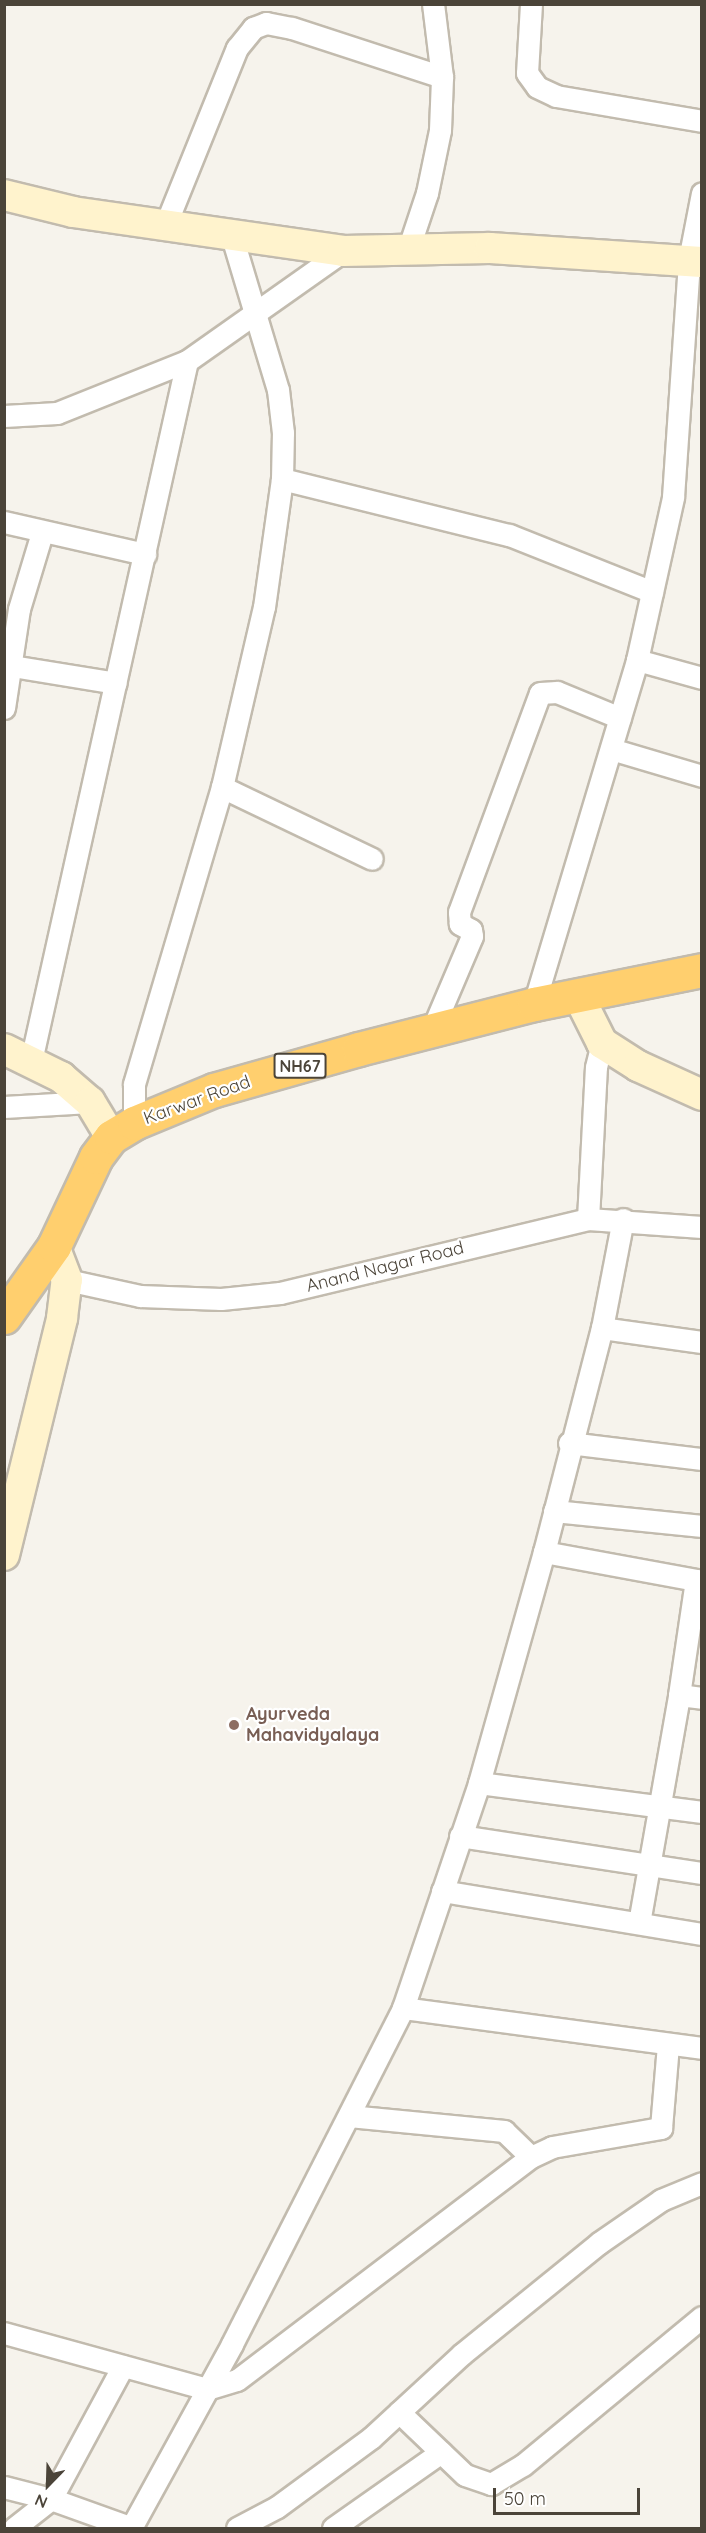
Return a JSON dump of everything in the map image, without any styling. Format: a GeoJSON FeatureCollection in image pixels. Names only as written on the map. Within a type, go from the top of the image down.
{"type":"FeatureCollection","features":[{"type":"Feature","properties":{"kind":"highway","name":"Karwar Road"},"geometry":{"type":"LineString","coordinates":[[122,1130],[214,1090],[534,1004],[702,970]]}},
{"type":"Feature","properties":{"kind":"highway"},"geometry":{"type":"LineString","coordinates":[[4,1317],[54,1246],[96,1157],[122,1130]]}},
{"type":"Feature","properties":{"kind":"street"},"geometry":{"type":"LineString","coordinates":[[408,250],[427,193],[440,130],[442,77],[433,4]]}},
{"type":"Feature","properties":{"kind":"street"},"geometry":{"type":"LineString","coordinates":[[531,4],[527,73],[537,87],[556,96],[702,121]]}},
{"type":"Feature","properties":{"kind":"street"},"geometry":{"type":"LineString","coordinates":[[165,226],[237,48],[253,28],[266,23],[292,28],[442,77]]}},
{"type":"Feature","properties":{"kind":"street"},"geometry":{"type":"LineString","coordinates":[[534,1004],[637,660],[673,497],[702,193]]}},
{"type":"Feature","properties":{"kind":"street"},"geometry":{"type":"LineString","coordinates":[[4,195],[73,212],[232,237],[343,251],[490,248],[695,261]]}},
{"type":"Feature","properties":{"kind":"street"},"geometry":{"type":"LineString","coordinates":[[187,361],[116,683],[18,1055],[61,1077],[122,1130],[222,787],[264,607],[282,479],[283,433],[278,390],[232,237]]}},
{"type":"Feature","properties":{"kind":"street"},"geometry":{"type":"LineString","coordinates":[[4,416],[57,413],[187,361],[343,251]]}},
{"type":"Feature","properties":{"kind":"street"},"geometry":{"type":"LineString","coordinates":[[282,479],[509,535],[652,592]]}},
{"type":"Feature","properties":{"kind":"street"},"geometry":{"type":"LineString","coordinates":[[4,522],[42,533],[145,554]]}},
{"type":"Feature","properties":{"kind":"street"},"geometry":{"type":"LineString","coordinates":[[4,708],[19,609],[42,533]]}},
{"type":"Feature","properties":{"kind":"street"},"geometry":{"type":"LineString","coordinates":[[637,660],[702,678]]}},
{"type":"Feature","properties":{"kind":"street"},"geometry":{"type":"LineString","coordinates":[[12,666],[116,683]]}},
{"type":"Feature","properties":{"kind":"street"},"geometry":{"type":"LineString","coordinates":[[432,1030],[472,936],[471,930],[459,924],[459,912],[540,693],[557,692],[620,718]]}},
{"type":"Feature","properties":{"kind":"street"},"geometry":{"type":"LineString","coordinates":[[611,749],[702,776]]}},
{"type":"Feature","properties":{"kind":"street"},"geometry":{"type":"LineString","coordinates":[[222,787],[372,859]]}},
{"type":"Feature","properties":{"kind":"street"},"geometry":{"type":"LineString","coordinates":[[578,995],[602,1043],[638,1066],[702,1095]]}},
{"type":"Feature","properties":{"kind":"street"},"geometry":{"type":"LineString","coordinates":[[588,1219],[595,1088],[602,1043]]}},
{"type":"Feature","properties":{"kind":"street"},"geometry":{"type":"LineString","coordinates":[[4,1107],[90,1102]]}},
{"type":"Feature","properties":{"kind":"street","name":"Anand Nagar Road"},"geometry":{"type":"LineString","coordinates":[[67,1280],[140,1296],[221,1299],[280,1293],[588,1219],[623,1219],[702,1227]]}},
{"type":"Feature","properties":{"kind":"street"},"geometry":{"type":"LineString","coordinates":[[4,2487],[51,2499],[131,2528],[207,2389],[403,2008],[478,1783],[544,1552],[569,1443],[602,1328],[623,1219]]}},
{"type":"Feature","properties":{"kind":"street"},"geometry":{"type":"LineString","coordinates":[[4,1555],[62,1317],[67,1280],[54,1246]]}},
{"type":"Feature","properties":{"kind":"street"},"geometry":{"type":"LineString","coordinates":[[602,1328],[702,1342]]}},
{"type":"Feature","properties":{"kind":"street"},"geometry":{"type":"LineString","coordinates":[[569,1443],[702,1459]]}},
{"type":"Feature","properties":{"kind":"street"},"geometry":{"type":"LineString","coordinates":[[554,1511],[702,1526]]}},
{"type":"Feature","properties":{"kind":"street"},"geometry":{"type":"LineString","coordinates":[[544,1552],[699,1580],[657,1806],[639,1923]]}},
{"type":"Feature","properties":{"kind":"street"},"geometry":{"type":"LineString","coordinates":[[679,1695],[702,1698]]}},
{"type":"Feature","properties":{"kind":"street"},"geometry":{"type":"LineString","coordinates":[[478,1783],[702,1812]]}},
{"type":"Feature","properties":{"kind":"street"},"geometry":{"type":"LineString","coordinates":[[460,1836],[702,1873]]}},
{"type":"Feature","properties":{"kind":"street"},"geometry":{"type":"LineString","coordinates":[[442,1891],[702,1934]]}},
{"type":"Feature","properties":{"kind":"street"},"geometry":{"type":"LineString","coordinates":[[403,2008],[702,2048]]}},
{"type":"Feature","properties":{"kind":"street"},"geometry":{"type":"LineString","coordinates":[[4,2333],[207,2389],[237,2380],[259,2366],[531,2157],[552,2147],[661,2128],[668,2044]]}},
{"type":"Feature","properties":{"kind":"street"},"geometry":{"type":"LineString","coordinates":[[349,2116],[504,2131],[531,2157]]}},
{"type":"Feature","properties":{"kind":"street"},"geometry":{"type":"LineString","coordinates":[[237,2529],[277,2507],[370,2438],[462,2354],[599,2243],[660,2200],[702,2183]]}},
{"type":"Feature","properties":{"kind":"street"},"geometry":{"type":"LineString","coordinates":[[399,2412],[465,2475],[479,2482],[502,2481],[702,2317]]}},
{"type":"Feature","properties":{"kind":"street"},"geometry":{"type":"LineString","coordinates":[[14,2529],[51,2499],[123,2366]]}},
{"type":"Feature","properties":{"kind":"street"},"geometry":{"type":"LineString","coordinates":[[333,2529],[441,2452]]}},
{"type":"Feature","properties":{"kind":"place","name":"Ayurveda Mahavidyalaya"},"geometry":{"type":"Point","coordinates":[234,1725]}}]}
